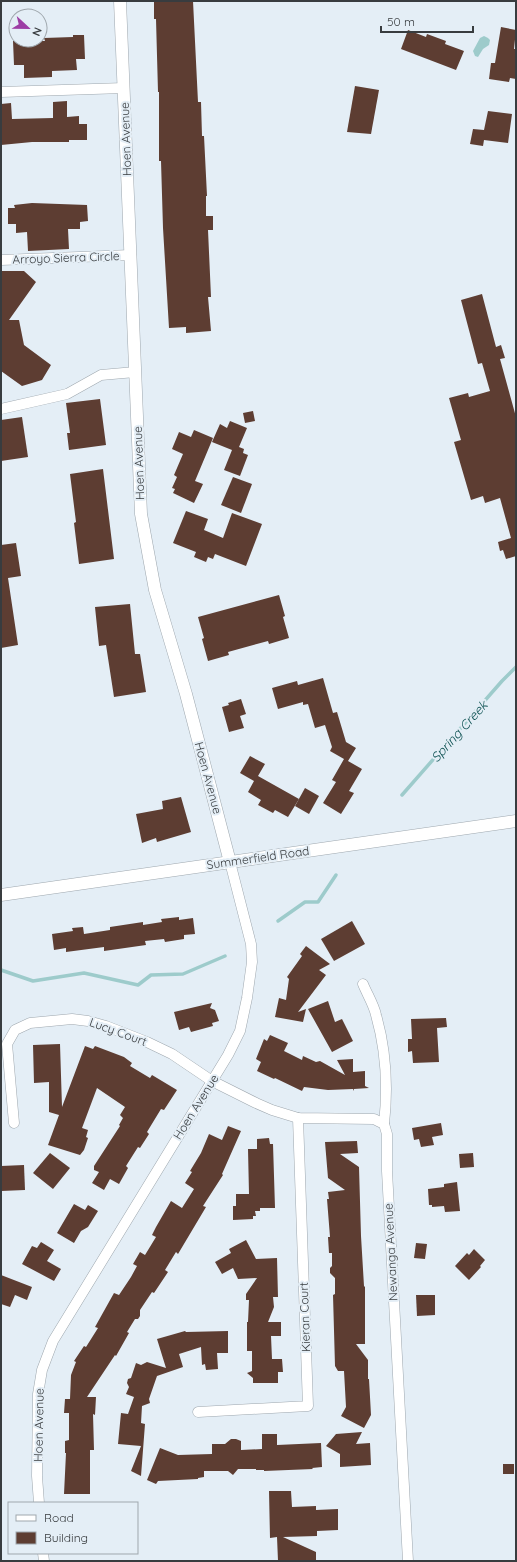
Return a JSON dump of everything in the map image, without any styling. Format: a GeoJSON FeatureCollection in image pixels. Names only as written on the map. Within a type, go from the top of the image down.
{"type":"FeatureCollection","features":[{"type":"Feature","properties":{"kind":"street","name":"Hoen Avenue"},"geometry":{"type":"LineString","coordinates":[[39,1502],[38,1394],[42,1370],[53,1341],[228,1055],[240,1031],[247,998],[252,962],[252,944],[186,694],[155,590],[141,514],[120,1]]}},
{"type":"Feature","properties":{"kind":"street"},"geometry":{"type":"LineString","coordinates":[[1,92],[124,88]]}},
{"type":"Feature","properties":{"kind":"street","name":"Arroyo Sierra Circle"},"geometry":{"type":"LineString","coordinates":[[1,260],[131,255]]}},
{"type":"Feature","properties":{"kind":"street"},"geometry":{"type":"LineString","coordinates":[[1,409],[67,394],[101,375],[135,372]]}},
{"type":"Feature","properties":{"kind":"street","name":"Summerfield Road"},"geometry":{"type":"LineString","coordinates":[[1,895],[516,821]]}},
{"type":"Feature","properties":{"kind":"street","name":"Newanga Avenue"},"geometry":{"type":"LineString","coordinates":[[363,984],[376,1014],[383,1047],[386,1102],[384,1124],[388,1134],[387,1171],[408,1561]]}},
{"type":"Feature","properties":{"kind":"street","name":"Lucy Court"},"geometry":{"type":"LineString","coordinates":[[14,1123],[7,1044],[15,1030],[30,1023],[72,1019],[88,1021],[106,1026],[147,1042],[172,1054],[212,1081]]}},
{"type":"Feature","properties":{"kind":"street"},"geometry":{"type":"LineString","coordinates":[[212,1081],[256,1103],[298,1118],[374,1119],[384,1124]]}},
{"type":"Feature","properties":{"kind":"street","name":"Kieran Court"},"geometry":{"type":"LineString","coordinates":[[198,1412],[308,1406],[298,1118]]}},
{"type":"Feature","properties":{"kind":"shaded area"},"geometry":{"type":"Polygon","coordinates":[[[484,36],[490,40],[489,45],[483,49],[478,57],[475,56],[473,51],[480,38],[484,36]]]}},
{"type":"Feature","properties":{"kind":"building"},"geometry":{"type":"Polygon","coordinates":[[[154,1],[193,1],[198,102],[201,102],[202,136],[204,136],[207,196],[206,216],[213,216],[213,230],[208,230],[211,297],[208,297],[211,331],[186,333],[186,327],[169,328],[163,228],[161,161],[159,161],[159,92],[154,1]]]}},
{"type":"Feature","properties":{"kind":"building"},"geometry":{"type":"Polygon","coordinates":[[[501,27],[516,30],[514,49],[516,49],[516,79],[510,78],[509,82],[489,79],[491,63],[495,63],[501,27]]]}},
{"type":"Feature","properties":{"kind":"building"},"geometry":{"type":"Polygon","coordinates":[[[408,30],[426,37],[427,34],[446,41],[445,44],[464,51],[456,70],[401,49],[408,30]]]}},
{"type":"Feature","properties":{"kind":"building"},"geometry":{"type":"Polygon","coordinates":[[[73,35],[84,35],[85,59],[76,59],[77,70],[52,71],[52,77],[24,78],[24,65],[14,65],[13,48],[48,48],[48,38],[73,37],[73,35]]]}},
{"type":"Feature","properties":{"kind":"building"},"geometry":{"type":"Polygon","coordinates":[[[355,86],[379,90],[371,134],[347,132],[355,86]]]}},
{"type":"Feature","properties":{"kind":"building"},"geometry":{"type":"Polygon","coordinates":[[[67,101],[67,117],[79,116],[79,124],[87,124],[87,140],[1,145],[1,104],[11,103],[12,119],[53,118],[53,102],[67,101]]]}},
{"type":"Feature","properties":{"kind":"building"},"geometry":{"type":"Polygon","coordinates":[[[488,111],[512,114],[508,143],[484,140],[483,146],[470,144],[473,129],[484,130],[488,111]]]}},
{"type":"Feature","properties":{"kind":"building"},"geometry":{"type":"Polygon","coordinates":[[[32,203],[87,205],[88,221],[80,222],[80,229],[68,229],[69,249],[28,251],[27,232],[16,233],[16,224],[8,224],[8,208],[15,208],[14,205],[32,203]]]}},
{"type":"Feature","properties":{"kind":"building"},"geometry":{"type":"Polygon","coordinates":[[[1,271],[24,271],[36,282],[9,320],[19,320],[24,345],[51,365],[42,380],[22,386],[1,371],[1,271]]]}},
{"type":"Feature","properties":{"kind":"building"},"geometry":{"type":"Polygon","coordinates":[[[482,294],[496,347],[501,345],[505,358],[500,359],[516,417],[516,556],[506,559],[503,550],[500,551],[498,542],[511,538],[500,498],[485,503],[483,496],[471,500],[454,442],[461,440],[449,398],[468,393],[469,397],[490,391],[482,363],[478,364],[461,300],[482,294]]]}},
{"type":"Feature","properties":{"kind":"building"},"geometry":{"type":"Polygon","coordinates":[[[100,399],[106,445],[69,450],[67,433],[70,433],[66,403],[100,399]]]}},
{"type":"Feature","properties":{"kind":"building"},"geometry":{"type":"Polygon","coordinates":[[[253,411],[255,421],[245,423],[243,413],[253,411]]]}},
{"type":"Feature","properties":{"kind":"building"},"geometry":{"type":"Polygon","coordinates":[[[22,417],[28,457],[1,461],[1,420],[22,417]]]}},
{"type":"Feature","properties":{"kind":"building"},"geometry":{"type":"Polygon","coordinates":[[[230,421],[247,428],[239,447],[244,449],[243,453],[248,455],[240,476],[224,470],[232,450],[212,442],[220,424],[227,428],[230,421]]]}},
{"type":"Feature","properties":{"kind":"building"},"geometry":{"type":"Polygon","coordinates":[[[194,430],[213,438],[195,481],[203,484],[194,503],[173,493],[175,489],[172,488],[177,477],[174,475],[183,454],[172,449],[179,432],[191,437],[194,430]]]}},
{"type":"Feature","properties":{"kind":"building"},"geometry":{"type":"Polygon","coordinates":[[[103,469],[114,559],[79,564],[70,474],[103,469]]]}},
{"type":"Feature","properties":{"kind":"building"},"geometry":{"type":"Polygon","coordinates":[[[233,477],[252,484],[241,513],[221,505],[233,477]]]}},
{"type":"Feature","properties":{"kind":"building"},"geometry":{"type":"Polygon","coordinates":[[[186,511],[208,519],[204,530],[223,538],[232,513],[262,524],[246,566],[215,554],[213,559],[208,557],[206,562],[194,557],[196,552],[173,543],[186,511]]]}},
{"type":"Feature","properties":{"kind":"building"},"geometry":{"type":"Polygon","coordinates":[[[16,543],[21,576],[8,578],[18,645],[1,648],[1,545],[16,543]]]}},
{"type":"Feature","properties":{"kind":"building"},"geometry":{"type":"Polygon","coordinates":[[[279,595],[289,638],[269,644],[268,641],[228,652],[229,655],[208,661],[198,617],[279,595]]]}},
{"type":"Feature","properties":{"kind":"building"},"geometry":{"type":"Polygon","coordinates":[[[130,604],[135,654],[140,654],[146,692],[114,697],[106,645],[99,646],[95,607],[130,604]]]}},
{"type":"Feature","properties":{"kind":"building"},"geometry":{"type":"Polygon","coordinates":[[[323,678],[333,713],[337,712],[346,742],[356,748],[348,761],[362,769],[349,791],[354,793],[341,814],[323,803],[336,782],[332,780],[344,759],[330,751],[332,747],[325,725],[315,728],[308,704],[303,705],[303,702],[278,709],[272,688],[297,681],[298,685],[323,678]]]}},
{"type":"Feature","properties":{"kind":"building"},"geometry":{"type":"Polygon","coordinates":[[[241,699],[246,714],[240,716],[244,728],[229,732],[222,707],[229,705],[228,703],[241,699]]]}},
{"type":"Feature","properties":{"kind":"building"},"geometry":{"type":"Polygon","coordinates":[[[250,756],[265,764],[258,776],[299,799],[288,817],[275,810],[273,813],[258,805],[261,800],[248,792],[254,781],[240,773],[250,756]]]}},
{"type":"Feature","properties":{"kind":"building"},"geometry":{"type":"Polygon","coordinates":[[[305,788],[319,796],[309,814],[295,806],[305,788]]]}},
{"type":"Feature","properties":{"kind":"building"},"geometry":{"type":"Polygon","coordinates":[[[181,797],[191,832],[157,842],[156,838],[142,843],[136,814],[163,809],[162,801],[181,797]]]}},
{"type":"Feature","properties":{"kind":"building"},"geometry":{"type":"Polygon","coordinates":[[[179,917],[179,920],[193,918],[195,934],[184,935],[184,939],[165,942],[164,939],[145,941],[146,945],[104,951],[104,947],[66,952],[66,948],[54,950],[52,934],[73,931],[72,928],[83,927],[84,934],[110,930],[110,927],[143,922],[143,925],[162,922],[161,919],[179,917]]]}},
{"type":"Feature","properties":{"kind":"building"},"geometry":{"type":"Polygon","coordinates":[[[352,921],[365,944],[334,961],[321,939],[352,921]]]}},
{"type":"Feature","properties":{"kind":"building"},"geometry":{"type":"Polygon","coordinates":[[[306,946],[330,964],[319,970],[326,975],[298,1012],[306,1009],[303,1022],[275,1017],[279,998],[286,1000],[289,979],[287,977],[302,956],[300,954],[306,946]]]}},
{"type":"Feature","properties":{"kind":"building"},"geometry":{"type":"Polygon","coordinates":[[[328,1001],[335,1022],[342,1019],[353,1041],[332,1052],[308,1009],[328,1001]]]}},
{"type":"Feature","properties":{"kind":"building"},"geometry":{"type":"Polygon","coordinates":[[[212,1003],[210,1008],[215,1010],[219,1021],[212,1023],[213,1026],[191,1032],[189,1027],[179,1030],[174,1012],[212,1003]]]}},
{"type":"Feature","properties":{"kind":"building"},"geometry":{"type":"Polygon","coordinates":[[[446,1018],[447,1027],[437,1028],[439,1062],[413,1063],[412,1051],[408,1052],[408,1039],[412,1039],[411,1019],[446,1018]]]}},
{"type":"Feature","properties":{"kind":"building"},"geometry":{"type":"Polygon","coordinates":[[[270,1035],[288,1043],[284,1051],[302,1060],[303,1056],[316,1062],[320,1061],[345,1075],[337,1060],[353,1059],[353,1072],[365,1071],[365,1086],[369,1088],[354,1089],[354,1091],[353,1089],[328,1090],[304,1087],[302,1091],[257,1071],[261,1062],[256,1059],[264,1039],[267,1041],[270,1035]]]}},
{"type":"Feature","properties":{"kind":"building"},"geometry":{"type":"Polygon","coordinates":[[[60,1044],[62,1107],[85,1046],[93,1049],[95,1046],[124,1057],[132,1063],[130,1066],[150,1078],[152,1075],[177,1090],[164,1110],[161,1109],[147,1132],[149,1134],[140,1148],[138,1147],[126,1166],[128,1168],[119,1184],[110,1179],[104,1190],[92,1183],[99,1172],[94,1170],[94,1166],[120,1126],[119,1125],[123,1118],[120,1115],[125,1107],[97,1088],[82,1128],[88,1130],[86,1137],[88,1138],[84,1150],[80,1155],[48,1145],[59,1115],[49,1112],[49,1082],[34,1083],[33,1045],[60,1044]]]}},
{"type":"Feature","properties":{"kind":"building"},"geometry":{"type":"Polygon","coordinates":[[[441,1123],[443,1135],[432,1137],[434,1145],[421,1147],[419,1139],[414,1140],[412,1128],[441,1123]]]}},
{"type":"Feature","properties":{"kind":"building"},"geometry":{"type":"Polygon","coordinates":[[[228,1126],[241,1131],[222,1174],[223,1175],[203,1206],[206,1207],[178,1254],[176,1252],[165,1270],[168,1272],[140,1310],[140,1316],[138,1319],[135,1319],[127,1332],[129,1333],[116,1356],[115,1355],[87,1397],[96,1397],[95,1415],[93,1414],[94,1450],[90,1450],[90,1494],[64,1494],[66,1453],[65,1441],[69,1440],[69,1413],[64,1413],[65,1399],[70,1399],[71,1375],[76,1362],[74,1361],[84,1346],[86,1347],[98,1328],[95,1327],[114,1293],[119,1295],[131,1277],[137,1266],[133,1264],[140,1252],[145,1255],[156,1237],[152,1235],[171,1201],[182,1208],[194,1189],[185,1183],[192,1172],[190,1171],[201,1153],[209,1134],[222,1140],[228,1126]]]}},
{"type":"Feature","properties":{"kind":"building"},"geometry":{"type":"Polygon","coordinates":[[[269,1138],[270,1144],[273,1144],[275,1208],[260,1208],[260,1211],[255,1211],[256,1216],[253,1216],[253,1219],[233,1220],[233,1206],[236,1206],[236,1194],[249,1194],[248,1149],[257,1149],[257,1139],[269,1138]]]}},
{"type":"Feature","properties":{"kind":"building"},"geometry":{"type":"Polygon","coordinates":[[[357,1141],[358,1153],[340,1154],[359,1167],[361,1236],[365,1287],[365,1344],[356,1344],[368,1360],[371,1415],[364,1428],[341,1416],[346,1407],[344,1371],[338,1371],[335,1366],[333,1295],[335,1294],[335,1278],[330,1273],[330,1268],[332,1266],[332,1253],[329,1253],[328,1237],[330,1237],[327,1199],[329,1199],[328,1192],[345,1190],[328,1178],[325,1142],[357,1141]]]}},
{"type":"Feature","properties":{"kind":"building"},"geometry":{"type":"Polygon","coordinates":[[[50,1153],[70,1168],[53,1189],[33,1173],[50,1153]]]}},
{"type":"Feature","properties":{"kind":"building"},"geometry":{"type":"Polygon","coordinates":[[[473,1153],[474,1167],[460,1168],[459,1154],[473,1153]]]}},
{"type":"Feature","properties":{"kind":"building"},"geometry":{"type":"Polygon","coordinates":[[[24,1165],[25,1190],[1,1191],[1,1166],[24,1165]]]}},
{"type":"Feature","properties":{"kind":"building"},"geometry":{"type":"Polygon","coordinates":[[[457,1182],[460,1211],[445,1212],[444,1206],[432,1207],[432,1205],[429,1205],[428,1189],[444,1187],[444,1184],[457,1182]]]}},
{"type":"Feature","properties":{"kind":"building"},"geometry":{"type":"Polygon","coordinates":[[[74,1204],[85,1210],[88,1205],[98,1211],[88,1227],[81,1231],[74,1243],[57,1233],[74,1204]]]}},
{"type":"Feature","properties":{"kind":"building"},"geometry":{"type":"Polygon","coordinates":[[[246,1240],[256,1259],[277,1258],[278,1297],[273,1297],[274,1307],[268,1322],[281,1322],[281,1336],[271,1336],[272,1359],[282,1359],[283,1372],[278,1372],[278,1383],[253,1383],[253,1378],[247,1373],[252,1371],[252,1351],[247,1351],[249,1300],[246,1300],[246,1294],[257,1278],[238,1279],[233,1268],[222,1274],[215,1262],[231,1253],[229,1249],[246,1240]]]}},
{"type":"Feature","properties":{"kind":"building"},"geometry":{"type":"Polygon","coordinates":[[[41,1242],[54,1250],[47,1261],[61,1269],[54,1281],[22,1264],[32,1246],[37,1248],[41,1242]]]}},
{"type":"Feature","properties":{"kind":"building"},"geometry":{"type":"Polygon","coordinates":[[[416,1243],[427,1244],[425,1259],[414,1258],[416,1243]]]}},
{"type":"Feature","properties":{"kind":"building"},"geometry":{"type":"Polygon","coordinates":[[[474,1249],[485,1260],[480,1266],[481,1267],[469,1280],[455,1266],[467,1253],[469,1255],[474,1249]]]}},
{"type":"Feature","properties":{"kind":"building"},"geometry":{"type":"Polygon","coordinates":[[[1,1275],[32,1287],[27,1300],[15,1295],[10,1307],[1,1304],[1,1275]]]}},
{"type":"Feature","properties":{"kind":"building"},"geometry":{"type":"Polygon","coordinates":[[[416,1295],[435,1295],[435,1315],[417,1316],[416,1295]]]}},
{"type":"Feature","properties":{"kind":"building"},"geometry":{"type":"Polygon","coordinates":[[[185,1331],[228,1331],[228,1353],[217,1353],[218,1369],[206,1370],[205,1364],[202,1365],[201,1347],[179,1354],[183,1367],[157,1376],[149,1399],[150,1403],[142,1406],[141,1423],[145,1424],[141,1476],[131,1471],[141,1446],[118,1444],[121,1413],[128,1414],[134,1397],[126,1394],[129,1387],[127,1383],[128,1379],[131,1378],[136,1363],[141,1365],[147,1362],[166,1368],[157,1339],[185,1331]]]}},
{"type":"Feature","properties":{"kind":"building"},"geometry":{"type":"Polygon","coordinates":[[[362,1432],[356,1444],[370,1443],[371,1465],[340,1467],[340,1454],[326,1446],[336,1434],[362,1432]]]}},
{"type":"Feature","properties":{"kind":"building"},"geometry":{"type":"Polygon","coordinates":[[[262,1434],[277,1434],[277,1445],[321,1443],[322,1467],[312,1468],[313,1469],[264,1471],[256,1469],[238,1469],[233,1475],[228,1471],[204,1471],[204,1477],[198,1479],[158,1481],[156,1484],[147,1480],[160,1448],[178,1455],[212,1454],[212,1444],[225,1444],[231,1439],[236,1439],[241,1441],[241,1450],[262,1449],[262,1434]]]}},
{"type":"Feature","properties":{"kind":"building"},"geometry":{"type":"Polygon","coordinates":[[[503,1464],[514,1464],[514,1474],[503,1474],[503,1464]]]}},
{"type":"Feature","properties":{"kind":"building"},"geometry":{"type":"Polygon","coordinates":[[[269,1491],[291,1491],[292,1507],[316,1506],[316,1510],[338,1509],[338,1530],[317,1531],[317,1536],[283,1537],[316,1552],[316,1561],[278,1561],[277,1537],[270,1538],[269,1491]]]}},
{"type":"Feature","properties":{"kind":"waterway","name":"Spring Creek"},"geometry":{"type":"LineString","coordinates":[[402,795],[516,667]]}},
{"type":"Feature","properties":{"kind":"waterway","name":"Spring Creek"},"geometry":{"type":"LineString","coordinates":[[278,921],[305,902],[318,902],[336,875]]}},
{"type":"Feature","properties":{"kind":"waterway","name":"Spring Creek"},"geometry":{"type":"LineString","coordinates":[[1,970],[33,981],[84,973],[138,985],[151,975],[183,974],[225,956]]}}]}
